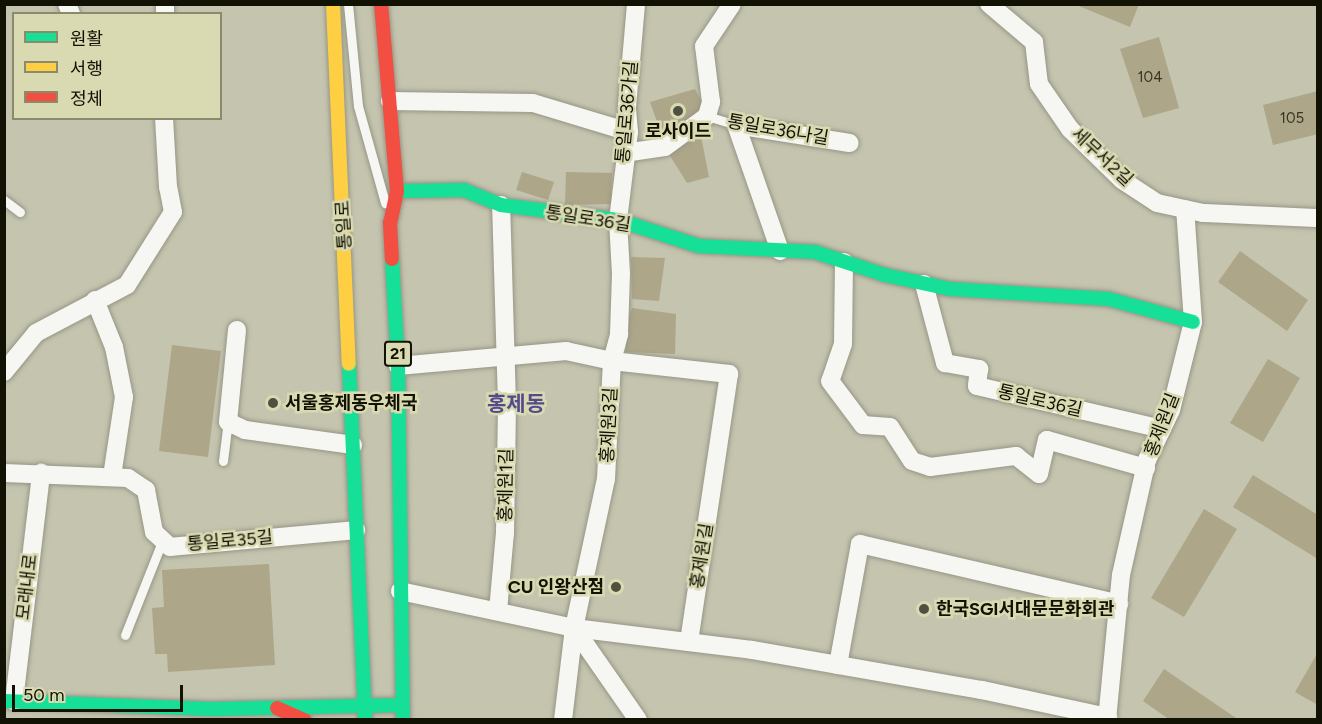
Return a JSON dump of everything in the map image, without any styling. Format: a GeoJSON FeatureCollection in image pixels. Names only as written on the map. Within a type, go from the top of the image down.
{"type":"FeatureCollection","features":[{"type":"Feature","properties":{"kind":"main road","name":"통일로"},"geometry":{"type":"LineString","coordinates":[[333,4],[364,713]]}},
{"type":"Feature","properties":{"kind":"main road","name":"21"},"geometry":{"type":"LineString","coordinates":[[381,4],[397,191],[390,223],[398,366],[402,712]]}},
{"type":"Feature","properties":{"kind":"main road","name":"통일로36길"},"geometry":{"type":"LineString","coordinates":[[397,191],[464,190],[501,205],[618,220],[699,246],[814,252],[924,284],[950,289],[1109,299],[1193,322]]}},
{"type":"Feature","properties":{"kind":"main road","name":"모래내로"},"geometry":{"type":"LineString","coordinates":[[9,701],[194,714],[277,708],[364,713],[402,712]]}},
{"type":"Feature","properties":{"kind":"main road"},"geometry":{"type":"LineString","coordinates":[[277,708],[304,720]]}},
{"type":"Feature","properties":{"kind":"street","name":"통일로36가길"},"geometry":{"type":"LineString","coordinates":[[618,220],[624,153],[629,132],[627,107],[636,4]]}},
{"type":"Feature","properties":{"kind":"street","name":"통일로36나길"},"geometry":{"type":"LineString","coordinates":[[624,153],[665,147],[707,116],[711,102],[704,46],[732,4]]}},
{"type":"Feature","properties":{"kind":"street","name":"세무서2길"},"geometry":{"type":"LineString","coordinates":[[989,4],[1034,42],[1039,84],[1070,129],[1122,180],[1157,203],[1185,209],[1317,218]]}},
{"type":"Feature","properties":{"kind":"street"},"geometry":{"type":"LineString","coordinates":[[390,101],[532,103],[629,132]]}},
{"type":"Feature","properties":{"kind":"street"},"geometry":{"type":"LineString","coordinates":[[4,372],[36,333],[127,285],[173,212],[168,187],[164,120]]}},
{"type":"Feature","properties":{"kind":"street"},"geometry":{"type":"LineString","coordinates":[[736,125],[780,251]]}},
{"type":"Feature","properties":{"kind":"street","name":"통일로36나길"},"geometry":{"type":"LineString","coordinates":[[736,125],[850,143]]}},
{"type":"Feature","properties":{"kind":"street"},"geometry":{"type":"LineString","coordinates":[[1293,217],[1317,203]]}},
{"type":"Feature","properties":{"kind":"street","name":"홍제원1길"},"geometry":{"type":"LineString","coordinates":[[498,611],[505,533],[506,358],[501,205]]}},
{"type":"Feature","properties":{"kind":"street","name":"홍제원길"},"geometry":{"type":"LineString","coordinates":[[400,591],[574,628],[689,642],[838,665],[1107,718],[1121,575],[1146,468],[1171,411],[1193,322],[1185,209]]}},
{"type":"Feature","properties":{"kind":"street","name":"홍제원3길"},"geometry":{"type":"LineString","coordinates":[[563,720],[574,628],[606,479],[612,361],[619,334],[621,274],[618,220]]}},
{"type":"Feature","properties":{"kind":"street"},"geometry":{"type":"LineString","coordinates":[[844,262],[843,344],[830,381],[863,425],[890,427],[912,461],[930,467],[1016,456],[1039,474],[1047,440],[1146,468]]}},
{"type":"Feature","properties":{"kind":"street","name":"통일로36길"},"geometry":{"type":"LineString","coordinates":[[924,284],[945,363],[979,369],[977,386],[1162,429]]}},
{"type":"Feature","properties":{"kind":"street"},"geometry":{"type":"LineString","coordinates":[[95,300],[114,347],[124,397],[112,476]]}},
{"type":"Feature","properties":{"kind":"street"},"geometry":{"type":"LineString","coordinates":[[237,330],[228,422],[245,430],[353,445]]}},
{"type":"Feature","properties":{"kind":"street"},"geometry":{"type":"LineString","coordinates":[[398,366],[567,351],[612,361]]}},
{"type":"Feature","properties":{"kind":"street","name":"홍제원길"},"geometry":{"type":"LineString","coordinates":[[612,361],[729,374],[689,642]]}},
{"type":"Feature","properties":{"kind":"street","name":"통일로35길"},"geometry":{"type":"LineString","coordinates":[[4,472],[128,478],[146,490],[154,532],[170,547],[356,530]]}},
{"type":"Feature","properties":{"kind":"street","name":"모래내로"},"geometry":{"type":"LineString","coordinates":[[9,701],[41,473]]}},
{"type":"Feature","properties":{"kind":"street"},"geometry":{"type":"LineString","coordinates":[[838,665],[860,544],[1119,604]]}},
{"type":"Feature","properties":{"kind":"street"},"geometry":{"type":"LineString","coordinates":[[574,628],[638,720]]}},
{"type":"Feature","properties":{"kind":"lane"},"geometry":{"type":"LineString","coordinates":[[348,4],[358,106],[390,223]]}},
{"type":"Feature","properties":{"kind":"lane","name":"통일로36나길"},"geometry":{"type":"LineString","coordinates":[[707,116],[736,125]]}},
{"type":"Feature","properties":{"kind":"lane"},"geometry":{"type":"LineString","coordinates":[[4,200],[20,212]]}},
{"type":"Feature","properties":{"kind":"lane"},"geometry":{"type":"LineString","coordinates":[[223,461],[228,422]]}},
{"type":"Feature","properties":{"kind":"lane"},"geometry":{"type":"LineString","coordinates":[[125,635],[163,539]]}},
{"type":"Feature","properties":{"kind":"building"},"geometry":{"type":"Polygon","coordinates":[[[1074,4],[1139,4],[1130,27],[1074,4]]]}},
{"type":"Feature","properties":{"kind":"building"},"geometry":{"type":"Polygon","coordinates":[[[1159,37],[1179,108],[1143,118],[1120,49],[1159,37]]]}},
{"type":"Feature","properties":{"kind":"building","name":"로사이드"},"geometry":{"type":"Polygon","coordinates":[[[695,89],[704,106],[701,116],[671,134],[661,133],[650,102],[695,89]]]}},
{"type":"Feature","properties":{"kind":"building"},"geometry":{"type":"Polygon","coordinates":[[[1318,91],[1318,134],[1273,145],[1263,105],[1318,91]]]}},
{"type":"Feature","properties":{"kind":"building"},"geometry":{"type":"Polygon","coordinates":[[[701,136],[709,177],[687,183],[667,151],[701,136]]]}},
{"type":"Feature","properties":{"kind":"building"},"geometry":{"type":"Polygon","coordinates":[[[522,172],[554,182],[548,200],[516,190],[522,172]]]}},
{"type":"Feature","properties":{"kind":"building"},"geometry":{"type":"Polygon","coordinates":[[[566,172],[612,173],[611,204],[565,205],[566,172]]]}},
{"type":"Feature","properties":{"kind":"building"},"geometry":{"type":"Polygon","coordinates":[[[1240,251],[1308,300],[1287,331],[1218,282],[1240,251]]]}},
{"type":"Feature","properties":{"kind":"building"},"geometry":{"type":"Polygon","coordinates":[[[631,257],[665,258],[659,301],[632,299],[631,257]]]}},
{"type":"Feature","properties":{"kind":"building"},"geometry":{"type":"Polygon","coordinates":[[[632,308],[676,314],[675,354],[626,352],[626,323],[632,308]]]}},
{"type":"Feature","properties":{"kind":"building"},"geometry":{"type":"Polygon","coordinates":[[[172,345],[221,351],[208,457],[159,451],[172,345]]]}},
{"type":"Feature","properties":{"kind":"building"},"geometry":{"type":"Polygon","coordinates":[[[1268,359],[1300,378],[1263,442],[1230,423],[1268,359]]]}},
{"type":"Feature","properties":{"kind":"building"},"geometry":{"type":"Polygon","coordinates":[[[1253,475],[1318,515],[1318,559],[1233,507],[1253,475]]]}},
{"type":"Feature","properties":{"kind":"building"},"geometry":{"type":"Polygon","coordinates":[[[1204,509],[1237,529],[1184,617],[1151,598],[1204,509]]]}},
{"type":"Feature","properties":{"kind":"building"},"geometry":{"type":"Polygon","coordinates":[[[269,564],[275,665],[168,672],[167,654],[155,654],[152,608],[164,607],[162,570],[269,564]]]}},
{"type":"Feature","properties":{"kind":"building"},"geometry":{"type":"Polygon","coordinates":[[[1318,652],[1318,705],[1295,692],[1318,652]]]}},
{"type":"Feature","properties":{"kind":"building"},"geometry":{"type":"Polygon","coordinates":[[[1164,669],[1239,720],[1170,720],[1143,701],[1164,669]]]}},
{"type":"Feature","properties":{"kind":"traffic: fast"},"geometry":{"type":"LineString","coordinates":[[397,191],[464,190],[501,205],[618,220],[699,246],[815,252],[885,275],[950,289],[1109,299],[1193,322]]}},
{"type":"Feature","properties":{"kind":"traffic: fast"},"geometry":{"type":"LineString","coordinates":[[392,259],[398,366],[403,720]]}},
{"type":"Feature","properties":{"kind":"traffic: fast"},"geometry":{"type":"LineString","coordinates":[[349,364],[365,720]]}},
{"type":"Feature","properties":{"kind":"traffic: fast"},"geometry":{"type":"LineString","coordinates":[[4,701],[211,709],[402,705]]}},
{"type":"Feature","properties":{"kind":"traffic: slow"},"geometry":{"type":"LineString","coordinates":[[333,4],[349,364]]}},
{"type":"Feature","properties":{"kind":"traffic: jam"},"geometry":{"type":"LineString","coordinates":[[381,4],[397,191],[390,223],[392,259]]}},
{"type":"Feature","properties":{"kind":"traffic: jam"},"geometry":{"type":"LineString","coordinates":[[277,708],[304,720]]}},
{"type":"Feature","properties":{"kind":"place","name":"로사이드"},"geometry":{"type":"Point","coordinates":[678,111]}},
{"type":"Feature","properties":{"kind":"place","name":"서울홍제동우체국"},"geometry":{"type":"Point","coordinates":[273,403]}},
{"type":"Feature","properties":{"kind":"place","name":"CU 인왕산점"},"geometry":{"type":"Point","coordinates":[616,587]}},
{"type":"Feature","properties":{"kind":"place","name":"한국SGI서대문문화회관"},"geometry":{"type":"Point","coordinates":[924,609]}},
{"type":"Feature","properties":{"kind":"district","name":"홍제동"},"geometry":{"type":"Point","coordinates":[516,404]}}]}
